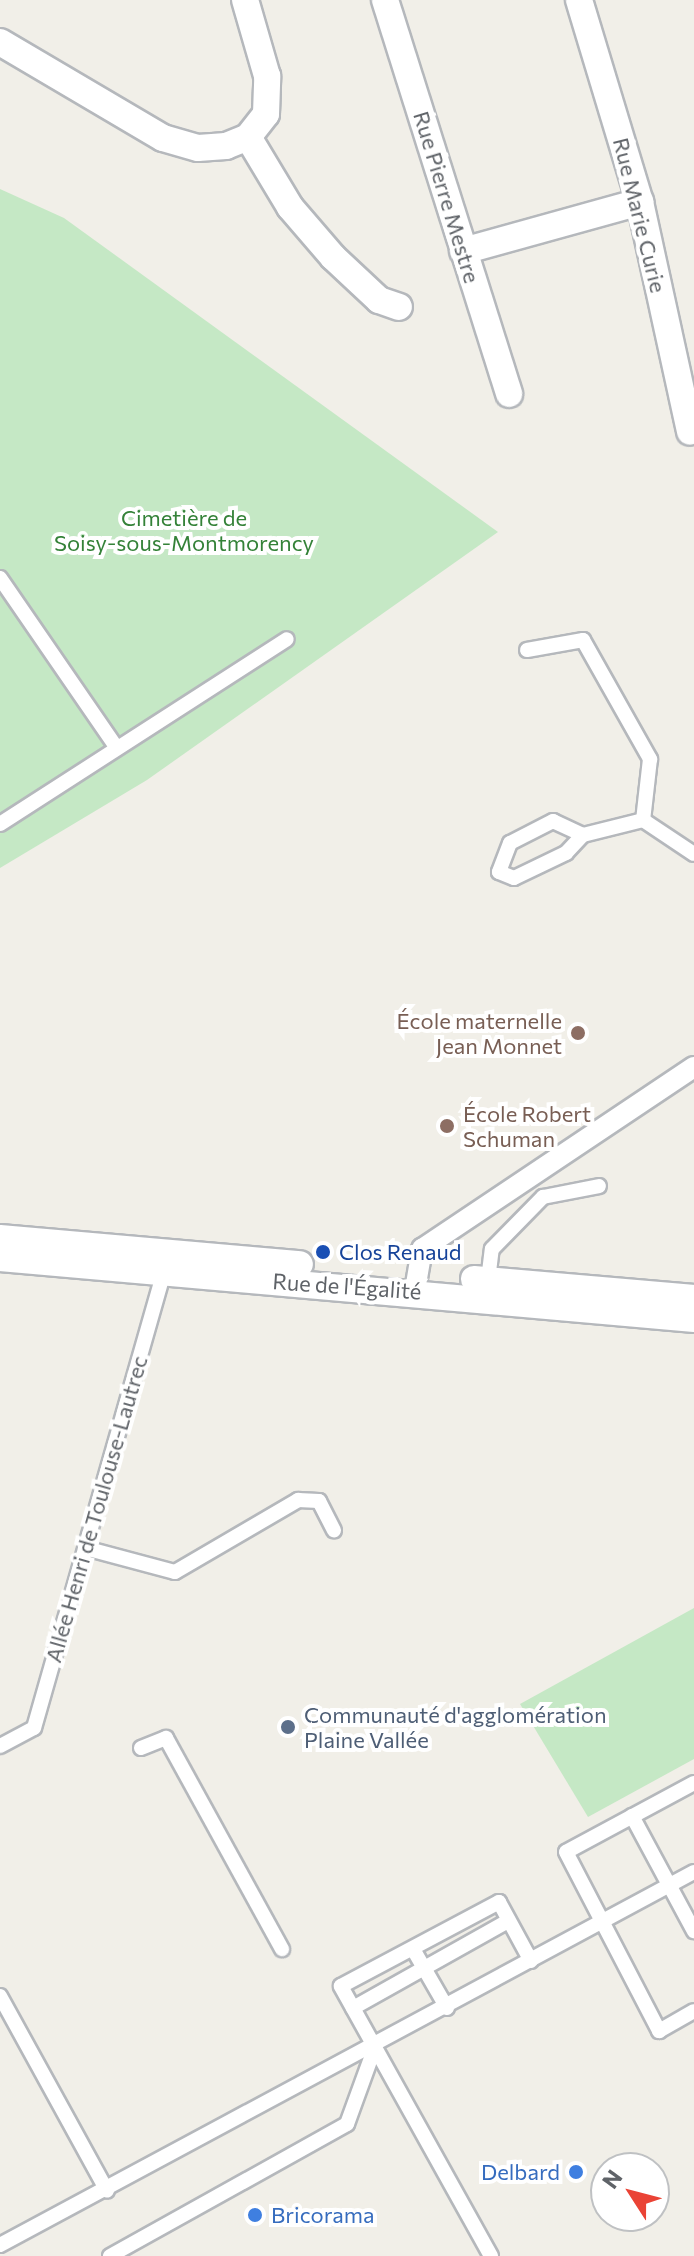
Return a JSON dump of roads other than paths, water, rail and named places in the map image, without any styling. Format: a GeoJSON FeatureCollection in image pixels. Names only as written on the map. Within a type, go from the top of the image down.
{"type":"FeatureCollection","features":[{"type":"Feature","properties":{"kind":"street"},"geometry":{"type":"LineString","coordinates":[[0,42],[163,138],[198,148],[226,146],[248,137],[266,114],[267,76],[245,0]]}},
{"type":"Feature","properties":{"kind":"street","name":"Rue Pierre Mestre"},"geometry":{"type":"LineString","coordinates":[[385,0],[509,394]]}},
{"type":"Feature","properties":{"kind":"street","name":"Rue Marie Curie"},"geometry":{"type":"LineString","coordinates":[[579,0],[640,202],[690,432]]}},
{"type":"Feature","properties":{"kind":"street"},"geometry":{"type":"LineString","coordinates":[[248,137],[290,207],[333,257],[379,300],[399,307]]}},
{"type":"Feature","properties":{"kind":"street"},"geometry":{"type":"LineString","coordinates":[[463,251],[640,202]]}},
{"type":"Feature","properties":{"kind":"street"},"geometry":{"type":"LineString","coordinates":[[416,1283],[422,1249],[694,1067]]}},
{"type":"Feature","properties":{"kind":"street","name":"Rue de l'Égalité"},"geometry":{"type":"LineString","coordinates":[[0,1238],[167,1262],[416,1283],[694,1319]]}},
{"type":"Feature","properties":{"kind":"street","name":"Rue de l'Égalité"},"geometry":{"type":"LineString","coordinates":[[0,1258],[167,1262]]}},
{"type":"Feature","properties":{"kind":"street","name":"Rue de l'Égalité"},"geometry":{"type":"LineString","coordinates":[[416,1283],[488,1280],[694,1298]]}},
{"type":"Feature","properties":{"kind":"lane"},"geometry":{"type":"LineString","coordinates":[[0,578],[117,748]]}},
{"type":"Feature","properties":{"kind":"lane"},"geometry":{"type":"LineString","coordinates":[[0,824],[287,639]]}},
{"type":"Feature","properties":{"kind":"lane"},"geometry":{"type":"LineString","coordinates":[[527,650],[583,640],[650,759],[643,820]]}},
{"type":"Feature","properties":{"kind":"lane"},"geometry":{"type":"LineString","coordinates":[[583,835],[553,821],[510,843],[499,872],[514,878],[566,853],[583,835],[643,820],[694,854]]}},
{"type":"Feature","properties":{"kind":"lane"},"geometry":{"type":"LineString","coordinates":[[488,1280],[492,1249],[543,1197],[599,1186]]}},
{"type":"Feature","properties":{"kind":"lane","name":"Allée Henri de Toulouse-Lautrec"},"geometry":{"type":"LineString","coordinates":[[0,1746],[34,1728],[167,1262]]}},
{"type":"Feature","properties":{"kind":"lane"},"geometry":{"type":"LineString","coordinates":[[85,1548],[175,1572],[298,1500],[319,1501],[334,1530]]}},
{"type":"Feature","properties":{"kind":"lane"},"geometry":{"type":"LineString","coordinates":[[141,1748],[166,1738],[282,1949]]}},
{"type":"Feature","properties":{"kind":"lane"},"geometry":{"type":"LineString","coordinates":[[694,1783],[566,1852],[659,2031],[694,2011]]}},
{"type":"Feature","properties":{"kind":"lane"},"geometry":{"type":"LineString","coordinates":[[632,1816],[694,1931]]}},
{"type":"Feature","properties":{"kind":"lane"},"geometry":{"type":"LineString","coordinates":[[0,2245],[375,2047],[694,1872]]}},
{"type":"Feature","properties":{"kind":"lane"},"geometry":{"type":"LineString","coordinates":[[491,2256],[341,1986],[499,1902],[531,1961]]}},
{"type":"Feature","properties":{"kind":"lane"},"geometry":{"type":"LineString","coordinates":[[353,2008],[508,1921]]}},
{"type":"Feature","properties":{"kind":"lane"},"geometry":{"type":"LineString","coordinates":[[413,1949],[447,2008]]}},
{"type":"Feature","properties":{"kind":"lane"},"geometry":{"type":"LineString","coordinates":[[0,1996],[107,2191]]}},
{"type":"Feature","properties":{"kind":"lane"},"geometry":{"type":"LineString","coordinates":[[110,2256],[347,2124],[375,2047]]}},
{"type":"Feature","properties":{"kind":"place","name":"École maternelle Jean Monnet"},"geometry":{"type":"Point","coordinates":[578,1033]}},
{"type":"Feature","properties":{"kind":"place","name":"École Robert Schuman"},"geometry":{"type":"Point","coordinates":[447,1126]}},
{"type":"Feature","properties":{"kind":"place","name":"Clos Renaud"},"geometry":{"type":"Point","coordinates":[323,1252]}},
{"type":"Feature","properties":{"kind":"place","name":"Communauté d'agglomération Plaine Vallée"},"geometry":{"type":"Point","coordinates":[288,1727]}},
{"type":"Feature","properties":{"kind":"place","name":"Delbard"},"geometry":{"type":"Point","coordinates":[576,2172]}},
{"type":"Feature","properties":{"kind":"place","name":"Bricorama"},"geometry":{"type":"Point","coordinates":[255,2215]}},
{"type":"Feature","properties":{"kind":"park label","name":"Cimetière de Soisy-sous-Montmorency"},"geometry":{"type":"Point","coordinates":[184,530]}}]}
